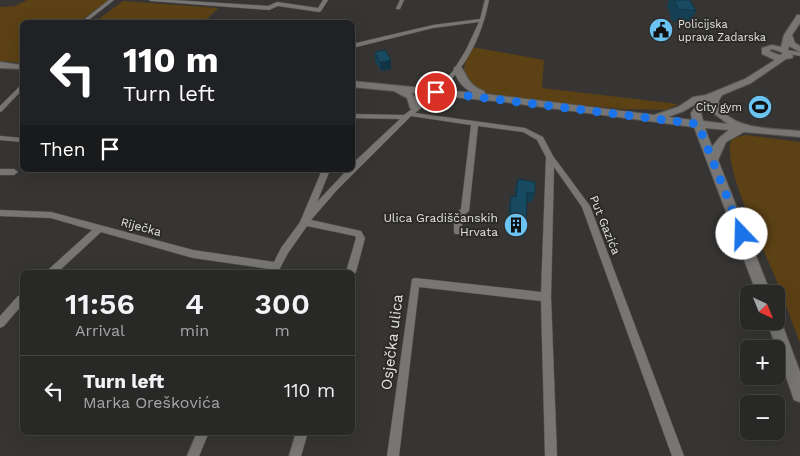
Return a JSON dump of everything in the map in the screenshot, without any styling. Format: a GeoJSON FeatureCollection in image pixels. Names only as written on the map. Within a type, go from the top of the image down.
{"type":"FeatureCollection","features":[{"type":"Feature","properties":{"kind":"main road"},"geometry":{"type":"LineString","coordinates":[[757,75],[769,51],[788,35],[800,16]]}},
{"type":"Feature","properties":{"kind":"main road"},"geometry":{"type":"LineString","coordinates":[[788,35],[792,44],[800,50]]}},
{"type":"Feature","properties":{"kind":"main road"},"geometry":{"type":"LineString","coordinates":[[655,118],[681,109],[696,99],[708,98],[757,75],[785,55],[788,35]]}},
{"type":"Feature","properties":{"kind":"main road"},"geometry":{"type":"LineString","coordinates":[[769,51],[785,55]]}},
{"type":"Feature","properties":{"kind":"main road"},"geometry":{"type":"LineString","coordinates":[[0,65],[20,67]]}},
{"type":"Feature","properties":{"kind":"main road"},"geometry":{"type":"LineString","coordinates":[[458,68],[463,82],[473,91],[505,99]]}},
{"type":"Feature","properties":{"kind":"main road"},"geometry":{"type":"LineString","coordinates":[[355,84],[505,99],[698,124],[800,134]]}},
{"type":"Feature","properties":{"kind":"main road"},"geometry":{"type":"LineString","coordinates":[[388,87],[409,95],[414,101],[410,113]]}},
{"type":"Feature","properties":{"kind":"main road"},"geometry":{"type":"LineString","coordinates":[[719,93],[713,102],[716,111],[730,122],[743,128]]}},
{"type":"Feature","properties":{"kind":"main road"},"geometry":{"type":"LineString","coordinates":[[708,98],[696,113],[698,124],[761,285]]}},
{"type":"Feature","properties":{"kind":"main road"},"geometry":{"type":"LineString","coordinates":[[713,159],[719,142],[724,136],[743,128]]}},
{"type":"Feature","properties":{"kind":"main road"},"geometry":{"type":"LineString","coordinates":[[777,330],[800,394]]}},
{"type":"Feature","properties":{"kind":"street"},"geometry":{"type":"LineString","coordinates":[[86,20],[112,0]]}},
{"type":"Feature","properties":{"kind":"street"},"geometry":{"type":"LineString","coordinates":[[151,0],[269,8],[277,4],[320,10],[326,0]]}},
{"type":"Feature","properties":{"kind":"street"},"geometry":{"type":"LineString","coordinates":[[236,6],[241,0]]}},
{"type":"Feature","properties":{"kind":"street"},"geometry":{"type":"LineString","coordinates":[[398,8],[402,0]]}},
{"type":"Feature","properties":{"kind":"street"},"geometry":{"type":"LineString","coordinates":[[355,170],[410,113],[436,92],[458,68],[472,47],[483,20],[487,0]]}},
{"type":"Feature","properties":{"kind":"street"},"geometry":{"type":"LineString","coordinates":[[355,45],[413,30],[460,21],[483,20]]}},
{"type":"Feature","properties":{"kind":"street"},"geometry":{"type":"LineString","coordinates":[[785,55],[800,56]]}},
{"type":"Feature","properties":{"kind":"street"},"geometry":{"type":"LineString","coordinates":[[0,110],[20,89]]}},
{"type":"Feature","properties":{"kind":"street","name":"Put Gazića"},"geometry":{"type":"LineString","coordinates":[[355,116],[410,113],[525,130],[540,139],[550,157],[586,206],[678,456]]}},
{"type":"Feature","properties":{"kind":"street"},"geometry":{"type":"LineString","coordinates":[[458,232],[458,215],[465,211],[475,123]]}},
{"type":"Feature","properties":{"kind":"street"},"geometry":{"type":"LineString","coordinates":[[0,138],[20,140]]}},
{"type":"Feature","properties":{"kind":"street"},"geometry":{"type":"LineString","coordinates":[[550,157],[546,297],[551,456]]}},
{"type":"Feature","properties":{"kind":"street"},"geometry":{"type":"LineString","coordinates":[[0,172],[14,172]]}},
{"type":"Feature","properties":{"kind":"street"},"geometry":{"type":"LineString","coordinates":[[274,269],[304,222],[325,172]]}},
{"type":"Feature","properties":{"kind":"street"},"geometry":{"type":"LineString","coordinates":[[304,222],[353,172]]}},
{"type":"Feature","properties":{"kind":"street","name":"Riječka"},"geometry":{"type":"LineString","coordinates":[[0,213],[50,216],[193,254],[274,269]]}},
{"type":"Feature","properties":{"kind":"street"},"geometry":{"type":"LineString","coordinates":[[304,222],[358,233],[362,238],[352,270]]}},
{"type":"Feature","properties":{"kind":"street"},"geometry":{"type":"LineString","coordinates":[[54,270],[100,228]]}},
{"type":"Feature","properties":{"kind":"street","name":"Osječka ulica"},"geometry":{"type":"LineString","coordinates":[[392,456],[415,282],[465,286],[546,297]]}},
{"type":"Feature","properties":{"kind":"street"},"geometry":{"type":"LineString","coordinates":[[0,323],[20,301]]}},
{"type":"Feature","properties":{"kind":"street"},"geometry":{"type":"LineString","coordinates":[[193,456],[202,435]]}},
{"type":"Feature","properties":{"kind":"street"},"geometry":{"type":"LineString","coordinates":[[295,456],[301,435]]}},
{"type":"Feature","properties":{"kind":"shaded area"},"geometry":{"type":"Polygon","coordinates":[[[27,0],[109,0],[82,20],[20,20],[20,63],[0,61],[0,7],[15,6],[27,0]]]}},
{"type":"Feature","properties":{"kind":"shaded area"},"geometry":{"type":"Polygon","coordinates":[[[123,1],[218,8],[206,20],[98,20],[123,1]]]}},
{"type":"Feature","properties":{"kind":"shaded area"},"geometry":{"type":"Polygon","coordinates":[[[472,47],[544,60],[542,88],[678,104],[667,110],[624,109],[469,95],[466,89],[464,70],[472,47]]]}},
{"type":"Feature","properties":{"kind":"shaded area"},"geometry":{"type":"Polygon","coordinates":[[[746,135],[800,142],[800,343],[785,303],[785,285],[778,285],[738,187],[732,167],[730,150],[732,138],[746,135]]]}},
{"type":"Feature","properties":{"kind":"building"},"geometry":{"type":"Polygon","coordinates":[[[674,0],[690,0],[696,11],[678,9],[674,0]]]}},
{"type":"Feature","properties":{"kind":"building"},"geometry":{"type":"Polygon","coordinates":[[[385,50],[391,60],[380,62],[375,52],[385,50]]]}},
{"type":"Feature","properties":{"kind":"building"},"geometry":{"type":"Polygon","coordinates":[[[518,179],[535,182],[535,194],[527,192],[526,229],[510,227],[511,196],[516,197],[518,179]]]}},
{"type":"Feature","properties":{"kind":"place","name":"Policijska uprava Zadarska"},"geometry":{"type":"Point","coordinates":[661,30]}},
{"type":"Feature","properties":{"kind":"place","name":"City gym"},"geometry":{"type":"Point","coordinates":[760,107]}},
{"type":"Feature","properties":{"kind":"place","name":"Ulica Gradiščanskih Hrvata"},"geometry":{"type":"Point","coordinates":[516,225]}},
{"type":"Feature","properties":{"kind":"route"},"geometry":{"type":"LineString","coordinates":[[436,92],[698,124],[742,234]]}}]}
